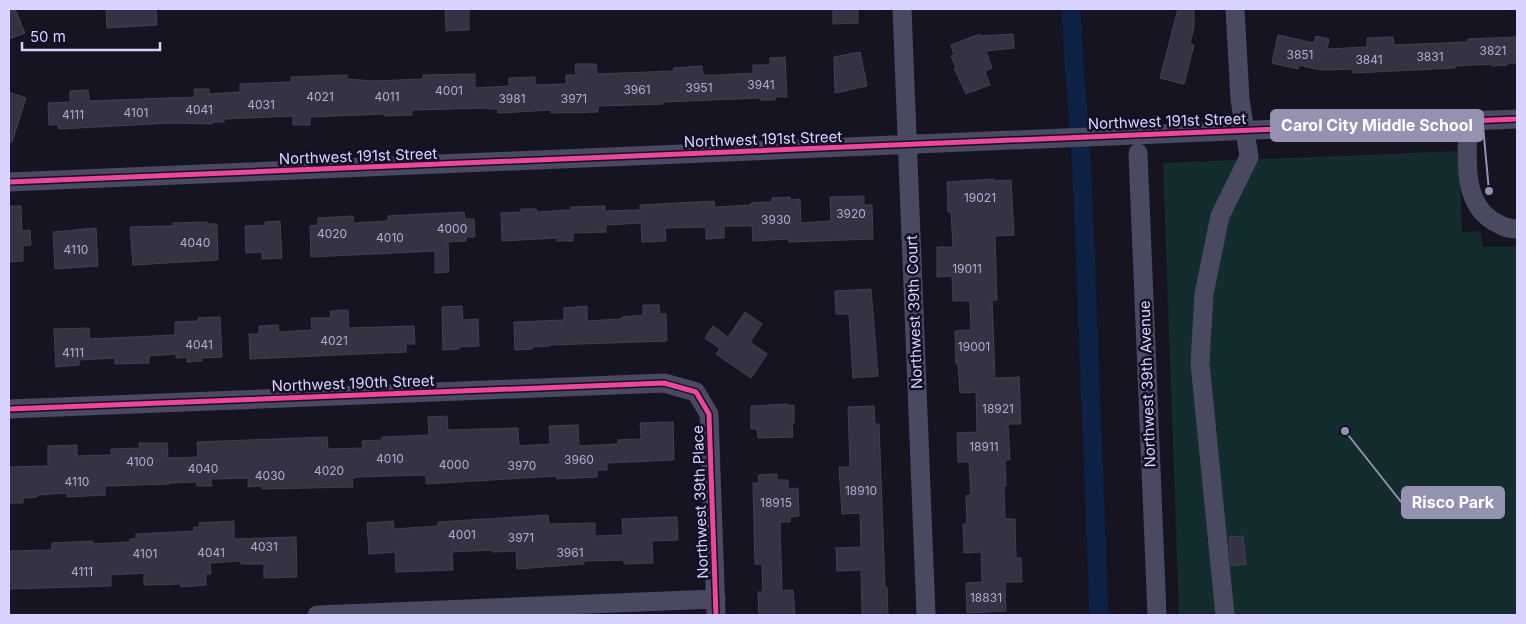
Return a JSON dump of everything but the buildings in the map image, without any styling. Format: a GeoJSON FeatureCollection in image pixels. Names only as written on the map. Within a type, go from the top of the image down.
{"type":"FeatureCollection","features":[{"type":"Feature","properties":{"kind":"street","name":"Northwest 39th Court"},"geometry":{"type":"LineString","coordinates":[[902,9],[926,615]]}},
{"type":"Feature","properties":{"kind":"street"},"geometry":{"type":"LineString","coordinates":[[1225,615],[1200,363],[1204,294],[1220,216],[1249,157],[1240,98],[1235,9]]}},
{"type":"Feature","properties":{"kind":"street","name":"Northwest 191st Street"},"geometry":{"type":"LineString","coordinates":[[9,182],[908,146],[1041,138],[1517,119]]}},
{"type":"Feature","properties":{"kind":"street"},"geometry":{"type":"LineString","coordinates":[[1468,121],[1468,181],[1473,201],[1487,217],[1506,229],[1517,229]]}},
{"type":"Feature","properties":{"kind":"street","name":"Northwest 39th Avenue"},"geometry":{"type":"LineString","coordinates":[[1138,153],[1157,615]]}},
{"type":"Feature","properties":{"kind":"street","name":"Northwest 190th Street"},"geometry":{"type":"LineString","coordinates":[[9,409],[664,383],[696,392]]}},
{"type":"Feature","properties":{"kind":"street","name":"Northwest 39th Place"},"geometry":{"type":"LineString","coordinates":[[696,392],[710,414],[716,607]]}},
{"type":"Feature","properties":{"kind":"street"},"geometry":{"type":"LineString","coordinates":[[317,615],[716,607]]}},
{"type":"Feature","properties":{"kind":"green space"},"geometry":{"type":"Polygon","coordinates":[[[1459,151],[1462,232],[1480,231],[1483,247],[1517,246],[1517,615],[1179,615],[1163,163],[1459,151]]]}},
{"type":"Feature","properties":{"kind":"waterway"},"geometry":{"type":"LineString","coordinates":[[1071,9],[1082,170],[1099,615]]}},
{"type":"Feature","properties":{"kind":"cycle path"},"geometry":{"type":"LineString","coordinates":[[9,182],[1517,119]]}},
{"type":"Feature","properties":{"kind":"cycle path"},"geometry":{"type":"LineString","coordinates":[[9,409],[664,383],[696,392],[709,414],[716,615]]}},
{"type":"Feature","properties":{"kind":"place","name":"Carol City Middle School"},"geometry":{"type":"Point","coordinates":[1489,191]}},
{"type":"Feature","properties":{"kind":"place","name":"Risco Park"},"geometry":{"type":"Point","coordinates":[1345,431]}}]}
